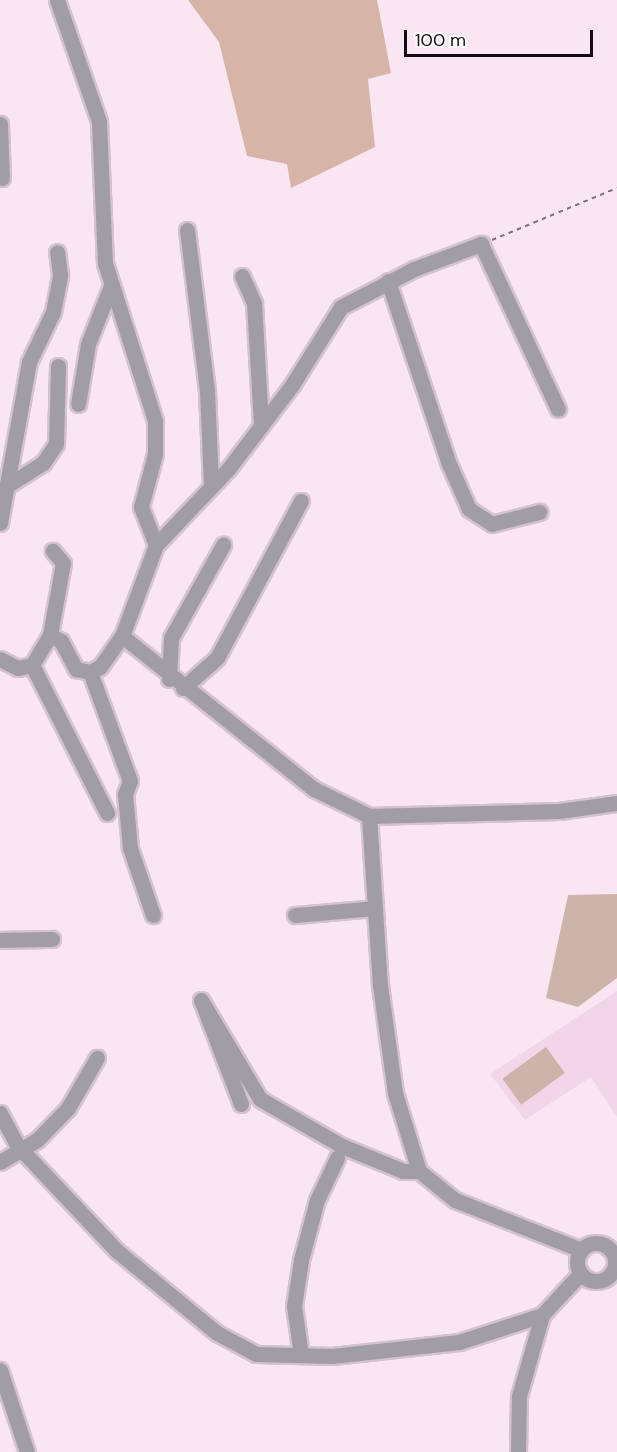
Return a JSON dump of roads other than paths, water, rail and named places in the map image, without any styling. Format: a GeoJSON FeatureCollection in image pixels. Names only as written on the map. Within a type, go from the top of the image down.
{"type":"FeatureCollection","features":[{"type":"Feature","properties":{"kind":"street"},"geometry":{"type":"LineString","coordinates":[[57,0],[99,121],[101,234],[111,286],[155,422],[155,454],[141,507],[156,545]]}},
{"type":"Feature","properties":{"kind":"street"},"geometry":{"type":"LineString","coordinates":[[1,131],[2,178]]}},
{"type":"Feature","properties":{"kind":"street"},"geometry":{"type":"LineString","coordinates":[[187,230],[207,390],[211,487]]}},
{"type":"Feature","properties":{"kind":"street"},"geometry":{"type":"LineString","coordinates":[[90,672],[122,636],[156,545],[211,487],[261,426],[340,308],[388,281],[481,244],[558,410]]}},
{"type":"Feature","properties":{"kind":"street"},"geometry":{"type":"LineString","coordinates":[[0,523],[29,363],[53,312],[60,275],[57,252]]}},
{"type":"Feature","properties":{"kind":"street"},"geometry":{"type":"LineString","coordinates":[[242,276],[254,303],[261,426]]}},
{"type":"Feature","properties":{"kind":"street"},"geometry":{"type":"LineString","coordinates":[[388,281],[449,464],[470,509],[492,524],[539,512]]}},
{"type":"Feature","properties":{"kind":"street"},"geometry":{"type":"LineString","coordinates":[[78,404],[88,344],[111,286]]}},
{"type":"Feature","properties":{"kind":"street"},"geometry":{"type":"LineString","coordinates":[[5,487],[44,463],[56,444],[58,366]]}},
{"type":"Feature","properties":{"kind":"street"},"geometry":{"type":"LineString","coordinates":[[183,688],[217,658],[301,501]]}},
{"type":"Feature","properties":{"kind":"street"},"geometry":{"type":"LineString","coordinates":[[170,679],[171,638],[223,545]]}},
{"type":"Feature","properties":{"kind":"street"},"geometry":{"type":"LineString","coordinates":[[0,659],[18,668],[32,665],[50,635],[63,563],[53,551]]}},
{"type":"Feature","properties":{"kind":"street"},"geometry":{"type":"LineString","coordinates":[[50,635],[62,641],[76,669],[90,672]]}},
{"type":"Feature","properties":{"kind":"street"},"geometry":{"type":"LineString","coordinates":[[122,636],[170,679],[314,789],[369,816],[559,811],[617,803]]}},
{"type":"Feature","properties":{"kind":"street"},"geometry":{"type":"LineString","coordinates":[[32,665],[107,813]]}},
{"type":"Feature","properties":{"kind":"street"},"geometry":{"type":"LineString","coordinates":[[90,672],[130,781],[125,794],[130,848],[153,915]]}},
{"type":"Feature","properties":{"kind":"street"},"geometry":{"type":"LineString","coordinates":[[369,816],[375,908],[395,1093],[419,1171],[455,1200],[581,1250]]}},
{"type":"Feature","properties":{"kind":"street"},"geometry":{"type":"LineString","coordinates":[[295,915],[375,908]]}},
{"type":"Feature","properties":{"kind":"street"},"geometry":{"type":"LineString","coordinates":[[0,940],[52,939]]}},
{"type":"Feature","properties":{"kind":"street"},"geometry":{"type":"LineString","coordinates":[[241,1104],[201,1000],[260,1099],[342,1146],[403,1171],[419,1171]]}},
{"type":"Feature","properties":{"kind":"street"},"geometry":{"type":"LineString","coordinates":[[0,1162],[21,1149],[68,1107],[97,1058]]}},
{"type":"Feature","properties":{"kind":"street"},"geometry":{"type":"LineString","coordinates":[[0,1113],[21,1149],[117,1251],[217,1333],[256,1354],[301,1356],[459,1342],[542,1315]]}},
{"type":"Feature","properties":{"kind":"street"},"geometry":{"type":"LineString","coordinates":[[301,1356],[294,1306],[301,1260],[316,1200],[338,1158]]}},
{"type":"Feature","properties":{"kind":"street"},"geometry":{"type":"LineString","coordinates":[[580,1274],[596,1282],[613,1277],[615,1261],[613,1244],[592,1243],[581,1250]]}},
{"type":"Feature","properties":{"kind":"street"},"geometry":{"type":"LineString","coordinates":[[518,1452],[519,1396],[542,1315],[580,1274],[581,1250]]}},
{"type":"Feature","properties":{"kind":"street"},"geometry":{"type":"LineString","coordinates":[[0,1370],[27,1452]]}}]}
